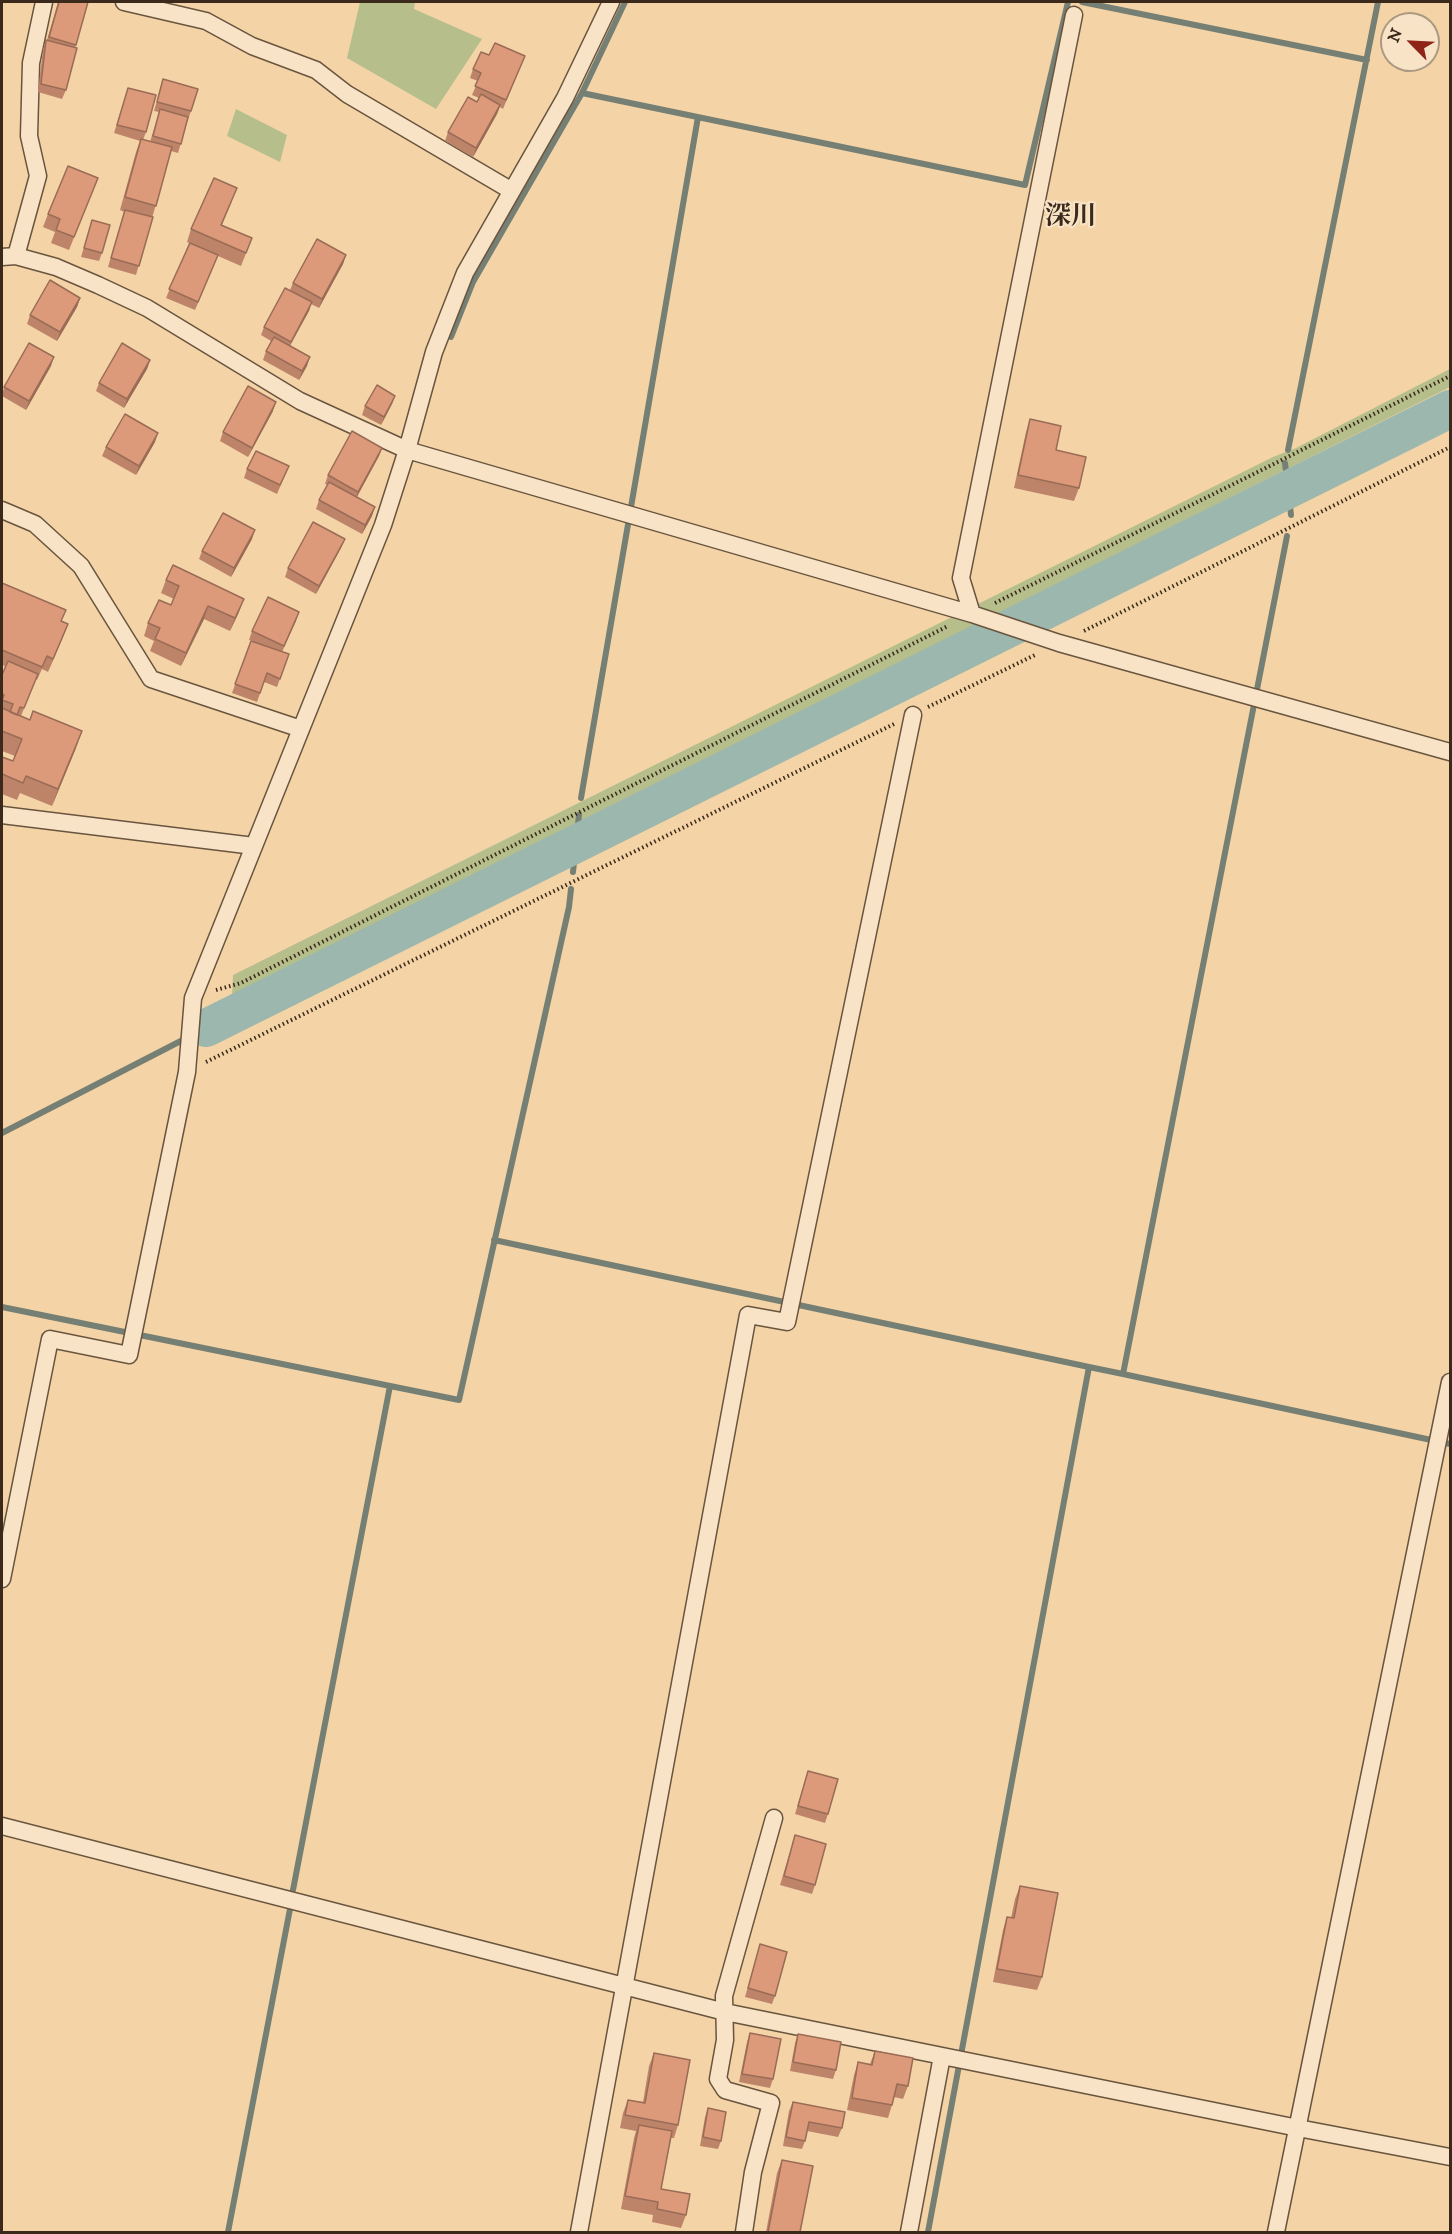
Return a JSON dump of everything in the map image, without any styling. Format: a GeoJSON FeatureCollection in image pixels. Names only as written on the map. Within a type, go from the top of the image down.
{"type":"FeatureCollection","features":[{"type":"Feature","properties":{"kind":"street"},"geometry":{"type":"LineString","coordinates":[[44,2],[31,63],[29,136],[38,176],[8,256],[56,267],[147,308],[300,401],[407,450],[972,614],[1059,643],[1450,752]]}},
{"type":"Feature","properties":{"kind":"street"},"geometry":{"type":"LineString","coordinates":[[124,2],[206,21],[252,46],[316,70],[347,94],[512,191]]}},
{"type":"Feature","properties":{"kind":"street"},"geometry":{"type":"LineString","coordinates":[[2,1579],[50,1340],[129,1355],[187,1072],[193,998],[383,525],[407,450],[434,352],[465,273],[565,98],[611,2]]}},
{"type":"Feature","properties":{"kind":"street"},"geometry":{"type":"LineString","coordinates":[[972,614],[961,578],[1074,15]]}},
{"type":"Feature","properties":{"kind":"street"},"geometry":{"type":"LineString","coordinates":[[2,510],[35,524],[81,566],[151,679],[301,729]]}},
{"type":"Feature","properties":{"kind":"street"},"geometry":{"type":"LineString","coordinates":[[579,2232],[748,1315],[787,1322],[913,715]]}},
{"type":"Feature","properties":{"kind":"street"},"geometry":{"type":"LineString","coordinates":[[2,815],[254,846]]}},
{"type":"Feature","properties":{"kind":"street"},"geometry":{"type":"LineString","coordinates":[[1276,2232],[1450,1382]]}},
{"type":"Feature","properties":{"kind":"street"},"geometry":{"type":"LineString","coordinates":[[744,2232],[753,2172],[771,2103],[725,2090],[718,2079],[725,2040],[724,1996],[774,1818]]}},
{"type":"Feature","properties":{"kind":"street"},"geometry":{"type":"LineString","coordinates":[[2,1826],[725,2012],[1450,2157]]}},
{"type":"Feature","properties":{"kind":"street"},"geometry":{"type":"LineString","coordinates":[[909,2232],[946,2057]]}},
{"type":"Feature","properties":{"kind":"path"},"geometry":{"type":"LineString","coordinates":[[193,998],[241,983],[1450,376]]}},
{"type":"Feature","properties":{"kind":"path"},"geometry":{"type":"LineString","coordinates":[[187,1072],[1059,643],[1450,447]]}},
{"type":"Feature","properties":{"kind":"green space"},"geometry":{"type":"Polygon","coordinates":[[[360,2],[415,2],[414,9],[482,39],[436,109],[347,58],[360,2]]]}},
{"type":"Feature","properties":{"kind":"green space"},"geometry":{"type":"Polygon","coordinates":[[[236,109],[287,135],[280,162],[227,136],[236,109]]]}},
{"type":"Feature","properties":{"kind":"green space"},"geometry":{"type":"Polygon","coordinates":[[[1450,369],[1450,387],[232,999],[233,975],[1273,457],[1296,448],[1450,369]]]}},
{"type":"Feature","properties":{"kind":"building"},"geometry":{"type":"Polygon","coordinates":[[[59,2],[88,2],[76,45],[49,37],[59,2]]]}},
{"type":"Feature","properties":{"kind":"building"},"geometry":{"type":"Polygon","coordinates":[[[46,40],[77,48],[66,90],[41,84],[46,40]]]}},
{"type":"Feature","properties":{"kind":"building"},"geometry":{"type":"Polygon","coordinates":[[[495,43],[525,56],[506,100],[475,86],[481,73],[473,69],[481,52],[489,55],[495,43]]]}},
{"type":"Feature","properties":{"kind":"building"},"geometry":{"type":"Polygon","coordinates":[[[163,79],[198,89],[191,111],[157,102],[163,79]]]}},
{"type":"Feature","properties":{"kind":"building"},"geometry":{"type":"Polygon","coordinates":[[[128,88],[156,95],[146,132],[117,125],[128,88]]]}},
{"type":"Feature","properties":{"kind":"building"},"geometry":{"type":"Polygon","coordinates":[[[481,94],[500,105],[476,148],[448,132],[468,97],[477,102],[481,94]]]}},
{"type":"Feature","properties":{"kind":"building"},"geometry":{"type":"Polygon","coordinates":[[[160,109],[188,117],[181,144],[153,136],[160,109]]]}},
{"type":"Feature","properties":{"kind":"building"},"geometry":{"type":"Polygon","coordinates":[[[141,139],[172,147],[156,206],[125,197],[141,139]]]}},
{"type":"Feature","properties":{"kind":"building"},"geometry":{"type":"Polygon","coordinates":[[[68,166],[98,178],[74,237],[56,230],[60,219],[48,214],[68,166]]]}},
{"type":"Feature","properties":{"kind":"building"},"geometry":{"type":"Polygon","coordinates":[[[214,178],[237,188],[221,225],[252,238],[246,253],[191,229],[214,178]]]}},
{"type":"Feature","properties":{"kind":"building"},"geometry":{"type":"Polygon","coordinates":[[[125,210],[153,217],[139,266],[111,258],[125,210]]]}},
{"type":"Feature","properties":{"kind":"building"},"geometry":{"type":"Polygon","coordinates":[[[92,220],[110,225],[102,253],[84,248],[92,220]]]}},
{"type":"Feature","properties":{"kind":"building"},"geometry":{"type":"Polygon","coordinates":[[[317,239],[346,255],[322,299],[293,283],[317,239]]]}},
{"type":"Feature","properties":{"kind":"building"},"geometry":{"type":"Polygon","coordinates":[[[190,243],[218,255],[198,302],[169,289],[190,243]]]}},
{"type":"Feature","properties":{"kind":"building"},"geometry":{"type":"Polygon","coordinates":[[[50,280],[80,298],[60,332],[30,315],[50,280]]]}},
{"type":"Feature","properties":{"kind":"building"},"geometry":{"type":"Polygon","coordinates":[[[285,288],[312,302],[291,342],[264,327],[285,288]]]}},
{"type":"Feature","properties":{"kind":"building"},"geometry":{"type":"Polygon","coordinates":[[[274,337],[310,357],[302,371],[266,351],[274,337]]]}},
{"type":"Feature","properties":{"kind":"building"},"geometry":{"type":"Polygon","coordinates":[[[29,343],[54,357],[29,401],[4,387],[29,343]]]}},
{"type":"Feature","properties":{"kind":"building"},"geometry":{"type":"Polygon","coordinates":[[[122,343],[150,360],[127,399],[99,383],[122,343]]]}},
{"type":"Feature","properties":{"kind":"building"},"geometry":{"type":"Polygon","coordinates":[[[377,385],[395,396],[384,417],[365,406],[377,385]]]}},
{"type":"Feature","properties":{"kind":"building"},"geometry":{"type":"Polygon","coordinates":[[[248,386],[276,402],[252,448],[223,432],[248,386]]]}},
{"type":"Feature","properties":{"kind":"building"},"geometry":{"type":"Polygon","coordinates":[[[125,414],[158,433],[139,466],[106,447],[125,414]]]}},
{"type":"Feature","properties":{"kind":"building"},"geometry":{"type":"Polygon","coordinates":[[[1030,419],[1061,426],[1056,450],[1086,457],[1079,488],[1018,475],[1030,419]]]}},
{"type":"Feature","properties":{"kind":"building"},"geometry":{"type":"Polygon","coordinates":[[[352,431],[382,448],[358,492],[328,475],[352,431]]]}},
{"type":"Feature","properties":{"kind":"building"},"geometry":{"type":"Polygon","coordinates":[[[256,451],[289,466],[280,485],[247,469],[256,451]]]}},
{"type":"Feature","properties":{"kind":"building"},"geometry":{"type":"Polygon","coordinates":[[[329,482],[375,507],[365,525],[319,500],[329,482]]]}},
{"type":"Feature","properties":{"kind":"building"},"geometry":{"type":"Polygon","coordinates":[[[223,513],[255,530],[234,568],[202,551],[223,513]]]}},
{"type":"Feature","properties":{"kind":"building"},"geometry":{"type":"Polygon","coordinates":[[[313,522],[345,539],[319,586],[288,568],[313,522]]]}},
{"type":"Feature","properties":{"kind":"building"},"geometry":{"type":"Polygon","coordinates":[[[173,565],[244,599],[235,618],[208,606],[186,653],[155,639],[160,628],[148,623],[159,600],[171,605],[179,586],[166,580],[173,565]]]}},
{"type":"Feature","properties":{"kind":"building"},"geometry":{"type":"Polygon","coordinates":[[[2,583],[66,610],[61,621],[68,624],[53,659],[47,656],[42,667],[2,650],[2,583]]]}},
{"type":"Feature","properties":{"kind":"building"},"geometry":{"type":"Polygon","coordinates":[[[268,597],[299,612],[284,646],[252,631],[268,597]]]}},
{"type":"Feature","properties":{"kind":"building"},"geometry":{"type":"Polygon","coordinates":[[[251,641],[289,654],[280,679],[267,673],[260,693],[235,684],[251,641]]]}},
{"type":"Feature","properties":{"kind":"building"},"geometry":{"type":"Polygon","coordinates":[[[8,661],[38,674],[24,708],[20,707],[17,715],[10,712],[13,704],[2,700],[4,695],[2,694],[2,675],[8,661]]]}},
{"type":"Feature","properties":{"kind":"building"},"geometry":{"type":"Polygon","coordinates":[[[2,708],[30,720],[33,711],[82,731],[58,789],[26,776],[23,783],[2,774],[2,757],[13,761],[22,739],[2,731],[2,708]]]}},
{"type":"Feature","properties":{"kind":"building"},"geometry":{"type":"Polygon","coordinates":[[[808,1771],[838,1779],[828,1814],[798,1806],[808,1771]]]}},
{"type":"Feature","properties":{"kind":"building"},"geometry":{"type":"Polygon","coordinates":[[[795,1835],[826,1844],[815,1885],[784,1876],[795,1835]]]}},
{"type":"Feature","properties":{"kind":"building"},"geometry":{"type":"Polygon","coordinates":[[[1020,1886],[1058,1893],[1042,1977],[997,1969],[1007,1917],[1014,1918],[1020,1886]]]}},
{"type":"Feature","properties":{"kind":"building"},"geometry":{"type":"Polygon","coordinates":[[[760,1944],[787,1952],[775,1996],[748,1988],[760,1944]]]}},
{"type":"Feature","properties":{"kind":"building"},"geometry":{"type":"Polygon","coordinates":[[[750,2033],[781,2039],[773,2079],[742,2074],[750,2033]]]}},
{"type":"Feature","properties":{"kind":"building"},"geometry":{"type":"Polygon","coordinates":[[[798,2034],[841,2042],[836,2070],[793,2062],[798,2034]]]}},
{"type":"Feature","properties":{"kind":"building"},"geometry":{"type":"Polygon","coordinates":[[[875,2051],[913,2058],[908,2086],[897,2084],[892,2105],[852,2098],[858,2062],[872,2065],[875,2051]]]}},
{"type":"Feature","properties":{"kind":"building"},"geometry":{"type":"Polygon","coordinates":[[[654,2053],[690,2060],[678,2125],[625,2115],[628,2100],[645,2103],[654,2053]]]}},
{"type":"Feature","properties":{"kind":"building"},"geometry":{"type":"Polygon","coordinates":[[[793,2102],[845,2112],[842,2128],[809,2122],[805,2141],[786,2137],[793,2102]]]}},
{"type":"Feature","properties":{"kind":"building"},"geometry":{"type":"Polygon","coordinates":[[[708,2108],[726,2112],[721,2141],[703,2137],[708,2108]]]}},
{"type":"Feature","properties":{"kind":"building"},"geometry":{"type":"Polygon","coordinates":[[[639,2125],[672,2131],[661,2189],[690,2194],[686,2215],[657,2209],[658,2202],[625,2196],[639,2125]]]}},
{"type":"Feature","properties":{"kind":"building"},"geometry":{"type":"Polygon","coordinates":[[[782,2160],[813,2166],[800,2232],[768,2232],[782,2160]]]}},
{"type":"Feature","properties":{"kind":"waterway"},"geometry":{"type":"LineString","coordinates":[[451,337],[473,282],[582,93],[625,2]]}},
{"type":"Feature","properties":{"kind":"waterway"},"geometry":{"type":"LineString","coordinates":[[582,93],[1025,185],[1068,2]]}},
{"type":"Feature","properties":{"kind":"waterway"},"geometry":{"type":"LineString","coordinates":[[1082,2],[1367,60]]}},
{"type":"Feature","properties":{"kind":"waterway"},"geometry":{"type":"LineString","coordinates":[[1288,450],[1378,2]]}},
{"type":"Feature","properties":{"kind":"waterway"},"geometry":{"type":"LineString","coordinates":[[581,798],[698,117]]}},
{"type":"Feature","properties":{"kind":"waterway"},"geometry":{"type":"LineString","coordinates":[[206,1028],[1450,409]]}},
{"type":"Feature","properties":{"kind":"waterway"},"geometry":{"type":"LineString","coordinates":[[1285,463],[1291,515]]}},
{"type":"Feature","properties":{"kind":"waterway"},"geometry":{"type":"LineString","coordinates":[[928,2232],[1089,1367],[1123,1374],[1287,536]]}},
{"type":"Feature","properties":{"kind":"waterway"},"geometry":{"type":"LineString","coordinates":[[573,872],[579,815]]}},
{"type":"Feature","properties":{"kind":"waterway"},"geometry":{"type":"LineString","coordinates":[[2,1307],[459,1400],[569,907],[571,889]]}},
{"type":"Feature","properties":{"kind":"waterway"},"geometry":{"type":"LineString","coordinates":[[2,1133],[206,1028]]}},
{"type":"Feature","properties":{"kind":"waterway"},"geometry":{"type":"LineString","coordinates":[[494,1240],[1089,1367]]}},
{"type":"Feature","properties":{"kind":"waterway"},"geometry":{"type":"LineString","coordinates":[[1123,1374],[1450,1444]]}},
{"type":"Feature","properties":{"kind":"waterway"},"geometry":{"type":"LineString","coordinates":[[293,1890],[390,1386]]}},
{"type":"Feature","properties":{"kind":"waterway"},"geometry":{"type":"LineString","coordinates":[[228,2232],[290,1909]]}},
{"type":"Feature","properties":{"kind":"district","name":"深川"},"geometry":{"type":"Point","coordinates":[1071,219]}}]}
